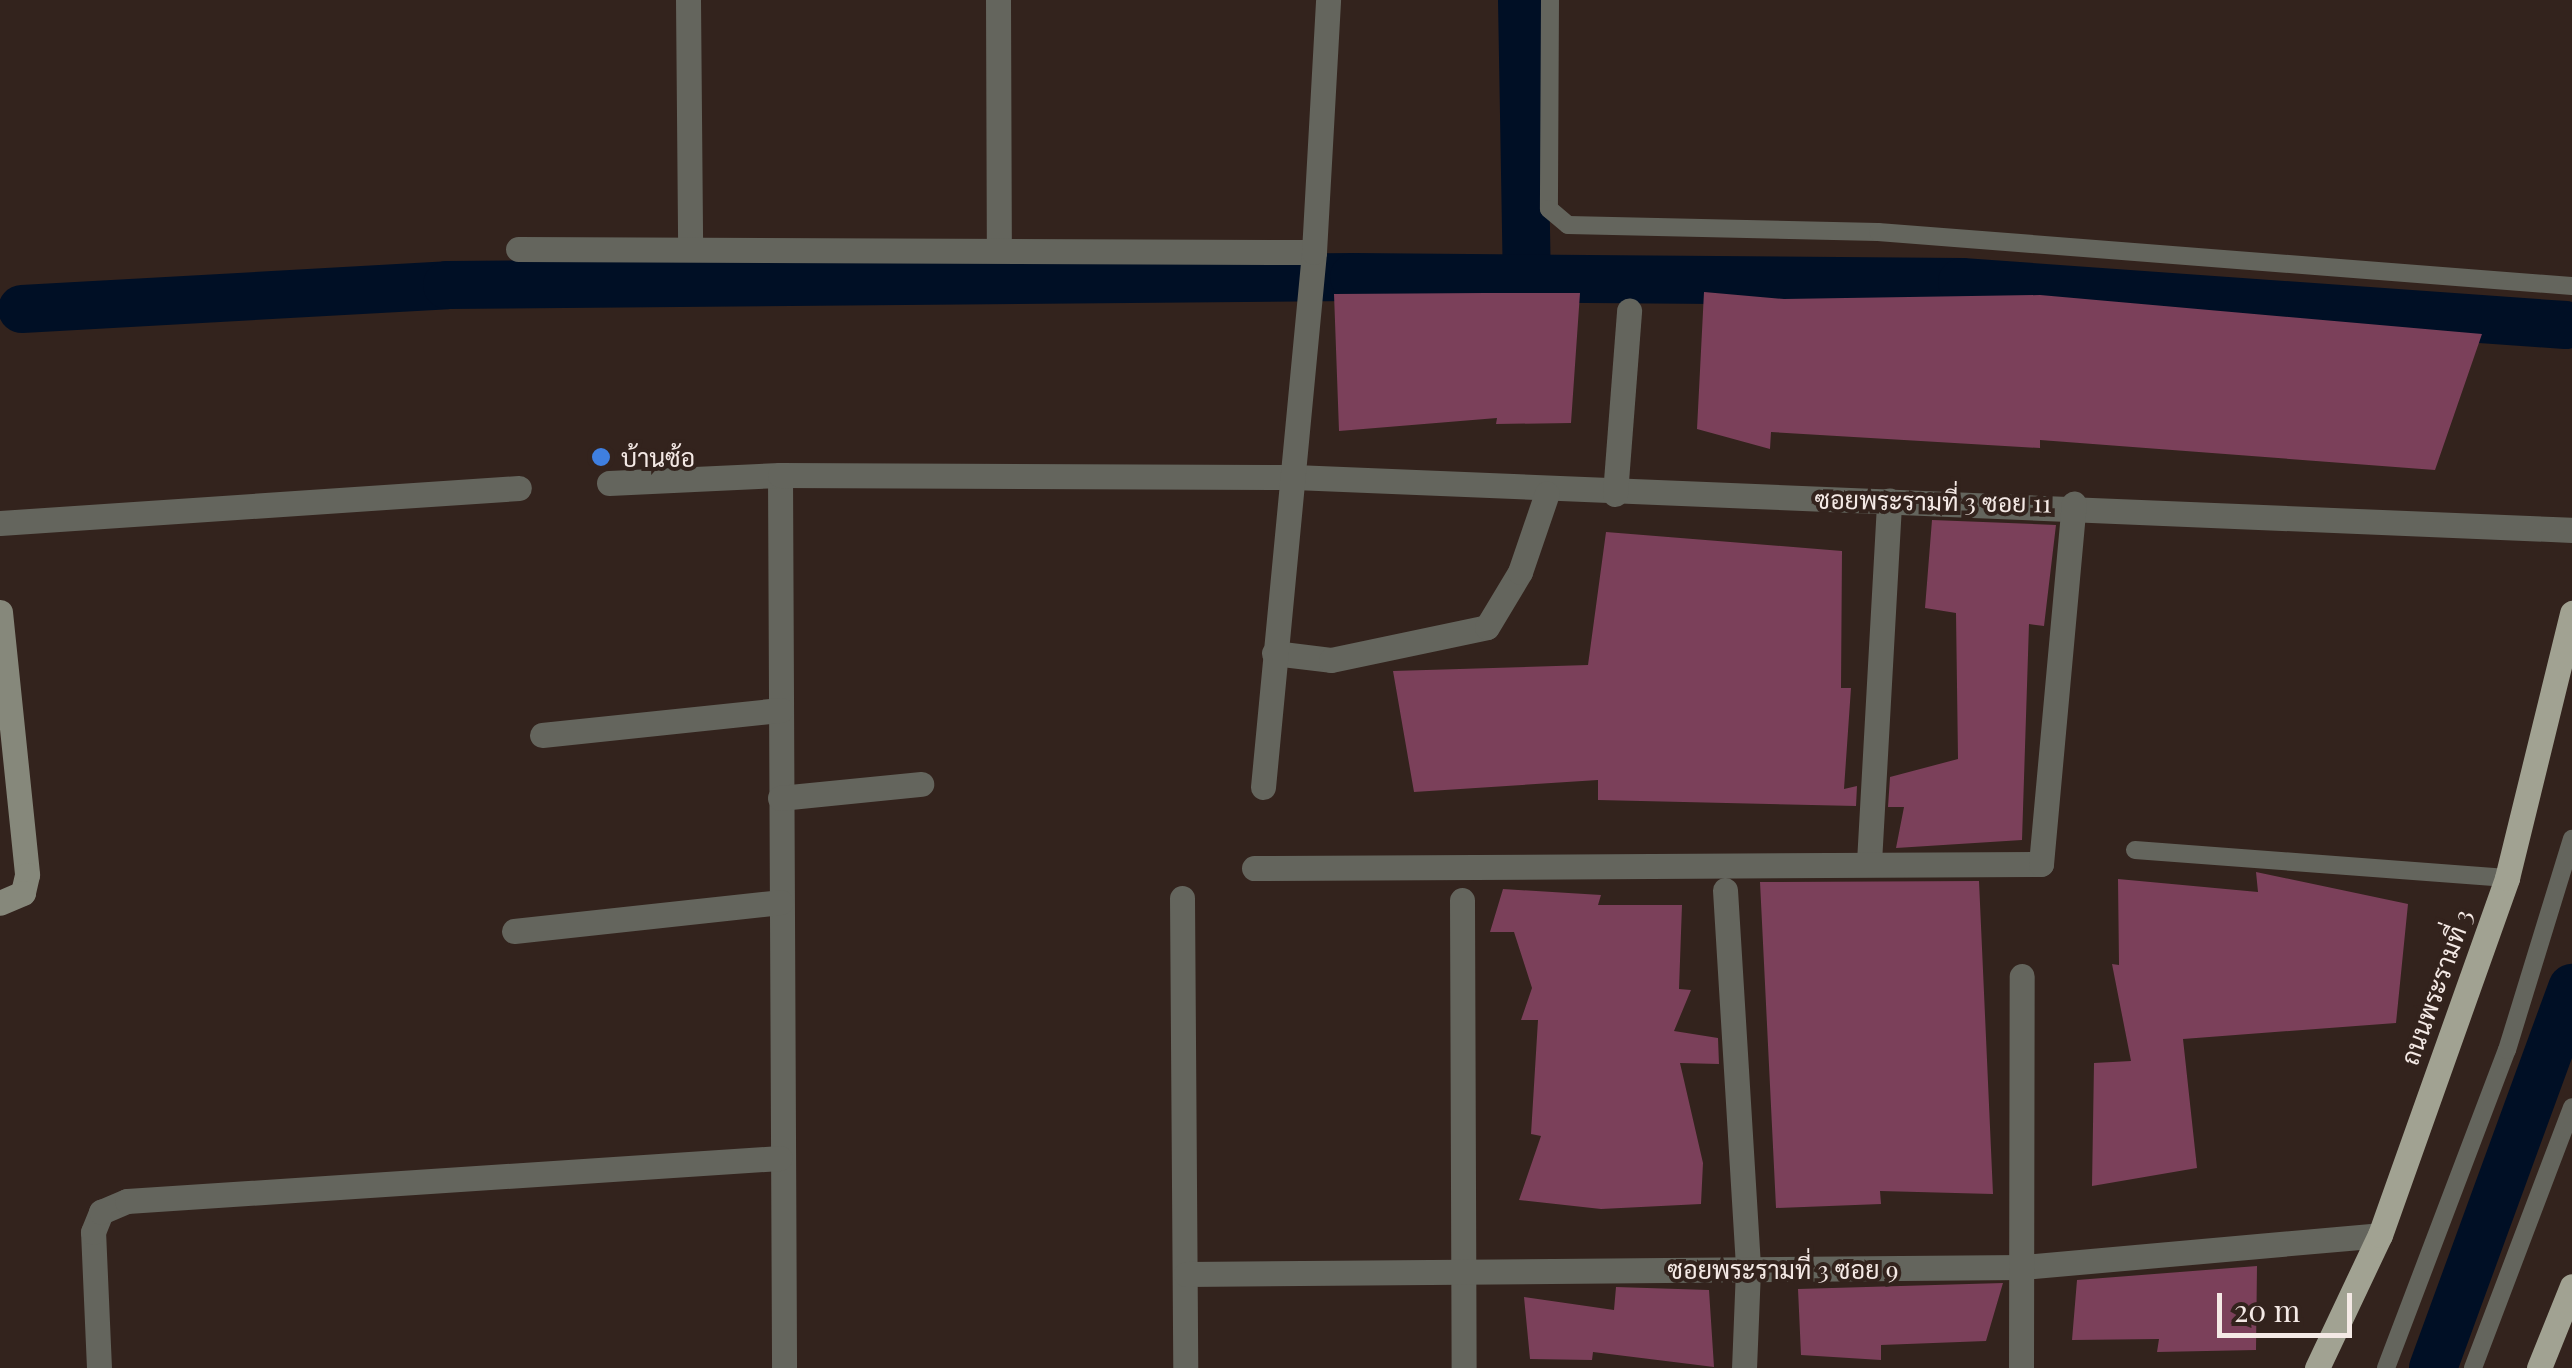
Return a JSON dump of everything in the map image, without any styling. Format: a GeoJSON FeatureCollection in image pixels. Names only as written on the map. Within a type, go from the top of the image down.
{"type":"FeatureCollection","features":[{"type":"Feature","properties":{"kind":"main road","name":"ถนนพระรามที่ 3"},"geometry":{"type":"LineString","coordinates":[[2318,1368],[2380,1236],[2507,878],[2572,613]]}},
{"type":"Feature","properties":{"kind":"main road"},"geometry":{"type":"LineString","coordinates":[[2539,1368],[2564,1328],[2572,1286]]}},
{"type":"Feature","properties":{"kind":"street"},"geometry":{"type":"LineString","coordinates":[[688,0],[690,248]]}},
{"type":"Feature","properties":{"kind":"street"},"geometry":{"type":"LineString","coordinates":[[998,0],[999,250]]}},
{"type":"Feature","properties":{"kind":"street"},"geometry":{"type":"LineString","coordinates":[[1264,786],[1314,252],[1328,0]]}},
{"type":"Feature","properties":{"kind":"street"},"geometry":{"type":"LineString","coordinates":[[518,249],[1314,252]]}},
{"type":"Feature","properties":{"kind":"street"},"geometry":{"type":"LineString","coordinates":[[1615,494],[1629,311]]}},
{"type":"Feature","properties":{"kind":"street"},"geometry":{"type":"LineString","coordinates":[[780,474],[780,1158],[784,1368]]}},
{"type":"Feature","properties":{"kind":"street","name":"ซอยพระรามที่ 3 ซอย 11"},"geometry":{"type":"LineString","coordinates":[[609,483],[780,474],[1294,477],[1546,493],[2074,504],[2572,530]]}},
{"type":"Feature","properties":{"kind":"street"},"geometry":{"type":"LineString","coordinates":[[0,523],[519,488]]}},
{"type":"Feature","properties":{"kind":"street"},"geometry":{"type":"LineString","coordinates":[[1274,653],[1331,660],[1487,627],[1520,572],[1546,493]]}},
{"type":"Feature","properties":{"kind":"street"},"geometry":{"type":"LineString","coordinates":[[1869,862],[1889,501]]}},
{"type":"Feature","properties":{"kind":"street"},"geometry":{"type":"LineString","coordinates":[[1254,868],[2042,864],[2074,504]]}},
{"type":"Feature","properties":{"kind":"street"},"geometry":{"type":"LineString","coordinates":[[0,612],[27,874],[23,893],[0,902]]}},
{"type":"Feature","properties":{"kind":"street"},"geometry":{"type":"LineString","coordinates":[[542,735],[780,710]]}},
{"type":"Feature","properties":{"kind":"street"},"geometry":{"type":"LineString","coordinates":[[780,798],[921,784]]}},
{"type":"Feature","properties":{"kind":"street"},"geometry":{"type":"LineString","coordinates":[[1726,890],[1748,1269],[1744,1368]]}},
{"type":"Feature","properties":{"kind":"street"},"geometry":{"type":"LineString","coordinates":[[1182,898],[1185,1368]]}},
{"type":"Feature","properties":{"kind":"street"},"geometry":{"type":"LineString","coordinates":[[1462,900],[1464,1368]]}},
{"type":"Feature","properties":{"kind":"street"},"geometry":{"type":"LineString","coordinates":[[514,931],[780,902]]}},
{"type":"Feature","properties":{"kind":"street"},"geometry":{"type":"LineString","coordinates":[[2020,1368],[2022,976]]}},
{"type":"Feature","properties":{"kind":"street"},"geometry":{"type":"LineString","coordinates":[[99,1368],[92,1232],[101,1212],[127,1201],[780,1158]]}},
{"type":"Feature","properties":{"kind":"street","name":"ซอยพระรามที่ 3 ซอย 9"},"geometry":{"type":"LineString","coordinates":[[1186,1274],[2023,1267],[2380,1236]]}},
{"type":"Feature","properties":{"kind":"lane"},"geometry":{"type":"LineString","coordinates":[[1550,0],[1549,209],[1568,225],[1878,232],[2572,286]]}},
{"type":"Feature","properties":{"kind":"lane"},"geometry":{"type":"LineString","coordinates":[[2386,1368],[2507,1050],[2572,839]]}},
{"type":"Feature","properties":{"kind":"lane"},"geometry":{"type":"LineString","coordinates":[[2135,850],[2507,878]]}},
{"type":"Feature","properties":{"kind":"lane"},"geometry":{"type":"LineString","coordinates":[[2473,1368],[2572,1107]]}},
{"type":"Feature","properties":{"kind":"building"},"geometry":{"type":"Polygon","coordinates":[[[1704,292],[1784,299],[2040,295],[2482,334],[2435,470],[2040,440],[2040,448],[1771,432],[1770,449],[1697,429],[1704,292]]]}},
{"type":"Feature","properties":{"kind":"building"},"geometry":{"type":"Polygon","coordinates":[[[1580,293],[1571,423],[1496,424],[1497,418],[1339,431],[1334,294],[1580,293]]]}},
{"type":"Feature","properties":{"kind":"building"},"geometry":{"type":"Polygon","coordinates":[[[1932,520],[2056,525],[2044,626],[2029,624],[2022,840],[1896,848],[1904,807],[1888,807],[1890,777],[1958,759],[1956,613],[1925,608],[1932,520]]]}},
{"type":"Feature","properties":{"kind":"building"},"geometry":{"type":"Polygon","coordinates":[[[1606,532],[1842,551],[1841,688],[1851,688],[1844,789],[1857,786],[1856,806],[1598,800],[1598,780],[1414,792],[1393,671],[1588,665],[1606,532]]]}},
{"type":"Feature","properties":{"kind":"building"},"geometry":{"type":"Polygon","coordinates":[[[2256,872],[2408,904],[2396,1023],[2183,1039],[2197,1168],[2092,1186],[2094,1063],[2131,1061],[2112,964],[2119,965],[2118,879],[2258,892],[2256,872]]]}},
{"type":"Feature","properties":{"kind":"building"},"geometry":{"type":"Polygon","coordinates":[[[1979,881],[1993,1194],[1880,1191],[1881,1204],[1776,1208],[1760,882],[1979,881]]]}},
{"type":"Feature","properties":{"kind":"building"},"geometry":{"type":"Polygon","coordinates":[[[1503,889],[1601,895],[1598,905],[1682,905],[1679,989],[1691,990],[1674,1031],[1718,1038],[1719,1064],[1680,1063],[1703,1163],[1701,1204],[1601,1209],[1519,1200],[1541,1136],[1531,1134],[1538,1020],[1521,1020],[1532,988],[1514,932],[1490,932],[1503,889]]]}},
{"type":"Feature","properties":{"kind":"building"},"geometry":{"type":"Polygon","coordinates":[[[2257,1266],[2256,1350],[2157,1352],[2159,1339],[2072,1340],[2077,1280],[2257,1266]]]}},
{"type":"Feature","properties":{"kind":"building"},"geometry":{"type":"Polygon","coordinates":[[[2003,1283],[1986,1341],[1881,1345],[1881,1360],[1801,1355],[1798,1289],[2003,1283]]]}},
{"type":"Feature","properties":{"kind":"building"},"geometry":{"type":"Polygon","coordinates":[[[1616,1287],[1709,1290],[1714,1367],[1593,1352],[1592,1360],[1530,1359],[1524,1297],[1614,1310],[1616,1287]]]}},
{"type":"Feature","properties":{"kind":"waterway"},"geometry":{"type":"LineString","coordinates":[[1522,0],[1527,280]]}},
{"type":"Feature","properties":{"kind":"waterway"},"geometry":{"type":"LineString","coordinates":[[22,309],[447,285],[1354,277],[1962,282],[2565,325]]}},
{"type":"Feature","properties":{"kind":"waterway"},"geometry":{"type":"LineString","coordinates":[[2433,1368],[2572,988]]}},
{"type":"Feature","properties":{"kind":"place","name":"บ้านซ้อ"},"geometry":{"type":"Point","coordinates":[601,457]}}]}
